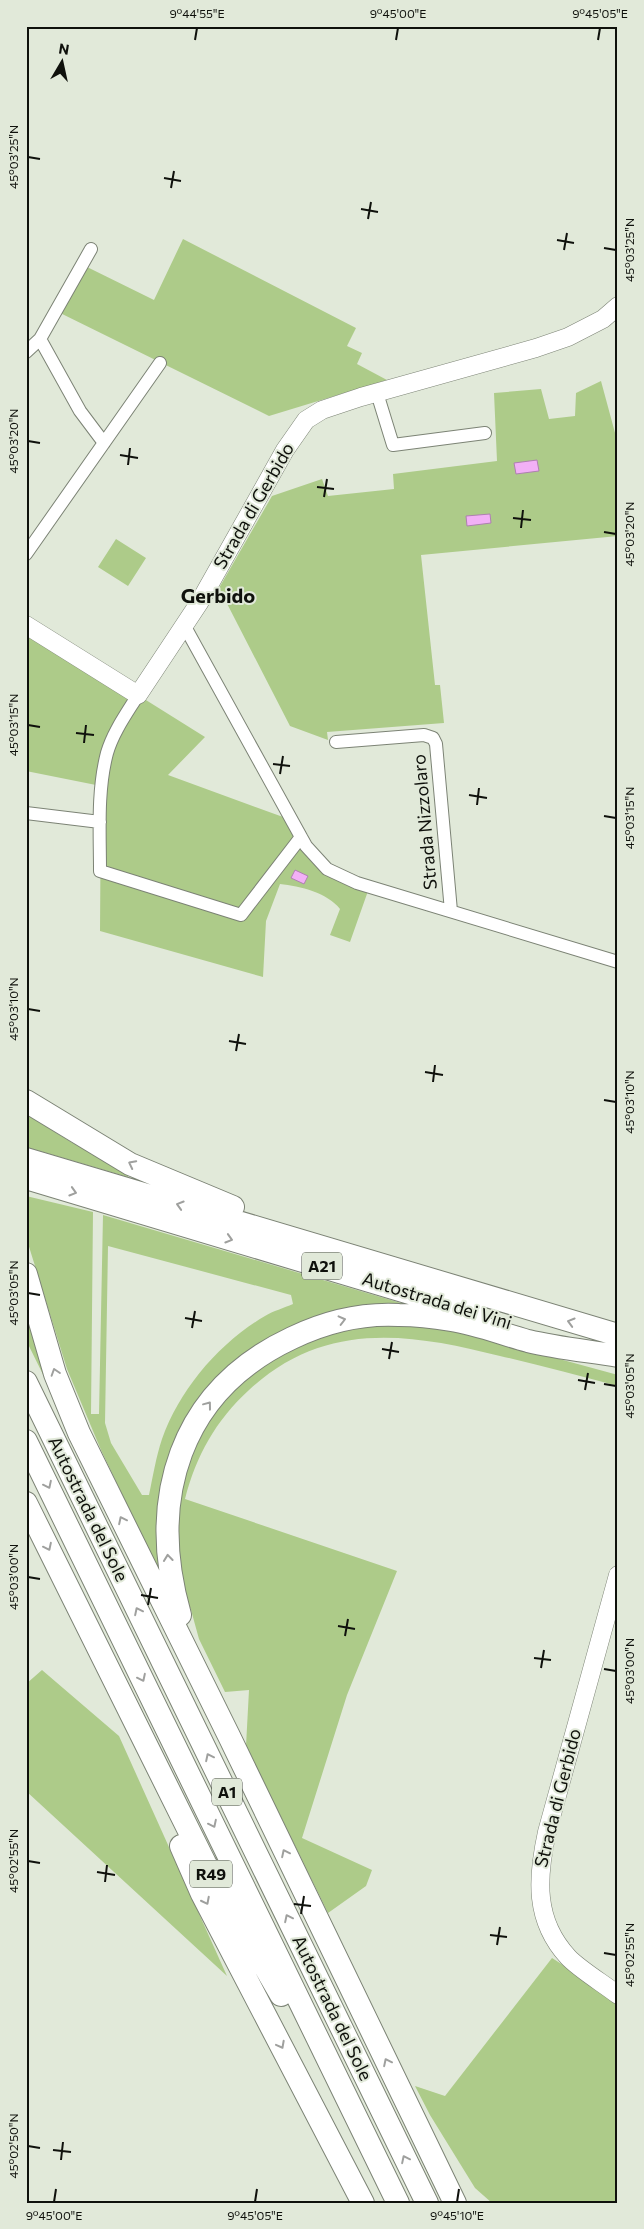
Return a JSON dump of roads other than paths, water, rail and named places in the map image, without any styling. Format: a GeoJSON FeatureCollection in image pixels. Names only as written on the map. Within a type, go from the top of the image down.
{"type":"FeatureCollection","features":[{"type":"Feature","properties":{"kind":"highway"},"geometry":{"type":"LineString","coordinates":[[26,1102],[93,1143],[168,1181],[258,1217],[307,1232],[422,1277]]}},
{"type":"Feature","properties":{"kind":"highway","name":"Autostrada dei Vini"},"geometry":{"type":"LineString","coordinates":[[26,1159],[618,1335]]}},
{"type":"Feature","properties":{"kind":"highway","name":"Autostrada dei Vini"},"geometry":{"type":"LineString","coordinates":[[26,1178],[618,1355]]}},
{"type":"Feature","properties":{"kind":"highway"},"geometry":{"type":"LineString","coordinates":[[26,1274],[56,1374],[79,1433],[229,1736],[455,2203]]}},
{"type":"Feature","properties":{"kind":"highway"},"geometry":{"type":"LineString","coordinates":[[229,1736],[191,1647],[180,1616],[172,1587],[167,1542],[170,1494],[181,1452],[203,1411],[230,1378],[257,1356],[273,1346],[312,1328],[349,1318],[381,1315],[451,1320],[530,1341],[618,1355]]}},
{"type":"Feature","properties":{"kind":"highway","name":"Autostrada del Sole"},"geometry":{"type":"LineString","coordinates":[[26,1382],[426,2203]]}},
{"type":"Feature","properties":{"kind":"highway","name":"Autostrada del Sole"},"geometry":{"type":"LineString","coordinates":[[26,1441],[398,2203]]}},
{"type":"Feature","properties":{"kind":"highway","name":"R49"},"geometry":{"type":"LineString","coordinates":[[26,1504],[217,1884],[358,2121]]}},
{"type":"Feature","properties":{"kind":"highway"},"geometry":{"type":"LineString","coordinates":[[82,1616],[202,1894],[363,2203]]}},
{"type":"Feature","properties":{"kind":"highway"},"geometry":{"type":"LineString","coordinates":[[409,2106],[428,2135],[443,2165],[470,2203]]}},
{"type":"Feature","properties":{"kind":"street"},"geometry":{"type":"LineString","coordinates":[[26,352],[40,339],[91,249]]}},
{"type":"Feature","properties":{"kind":"street","name":"Strada di Gerbido"},"geometry":{"type":"LineString","coordinates":[[301,837],[241,915],[100,871],[102,779],[107,751],[120,725],[199,603],[285,450],[306,420],[322,410],[377,392],[536,348],[568,337],[603,319],[618,306]]}},
{"type":"Feature","properties":{"kind":"street"},"geometry":{"type":"LineString","coordinates":[[40,339],[80,411],[104,442]]}},
{"type":"Feature","properties":{"kind":"street"},"geometry":{"type":"LineString","coordinates":[[26,554],[160,363]]}},
{"type":"Feature","properties":{"kind":"street"},"geometry":{"type":"LineString","coordinates":[[377,392],[393,445],[485,432]]}},
{"type":"Feature","properties":{"kind":"street","name":"Strada Nizzolaro"},"geometry":{"type":"LineString","coordinates":[[184,624],[306,846],[326,869],[357,883],[618,962]]}},
{"type":"Feature","properties":{"kind":"street"},"geometry":{"type":"LineString","coordinates":[[26,625],[138,695]]}},
{"type":"Feature","properties":{"kind":"street","name":"Strada Nizzolaro"},"geometry":{"type":"LineString","coordinates":[[336,742],[424,735],[433,738],[436,744],[451,911]]}},
{"type":"Feature","properties":{"kind":"street"},"geometry":{"type":"LineString","coordinates":[[26,813],[100,822]]}},
{"type":"Feature","properties":{"kind":"street","name":"Strada di Gerbido"},"geometry":{"type":"LineString","coordinates":[[618,1575],[547,1832],[539,1885],[542,1906],[548,1925],[568,1958],[618,1995]]}},
{"type":"Feature","properties":{"kind":"district","name":"Gerbido"},"geometry":{"type":"Point","coordinates":[218,596]}}]}
